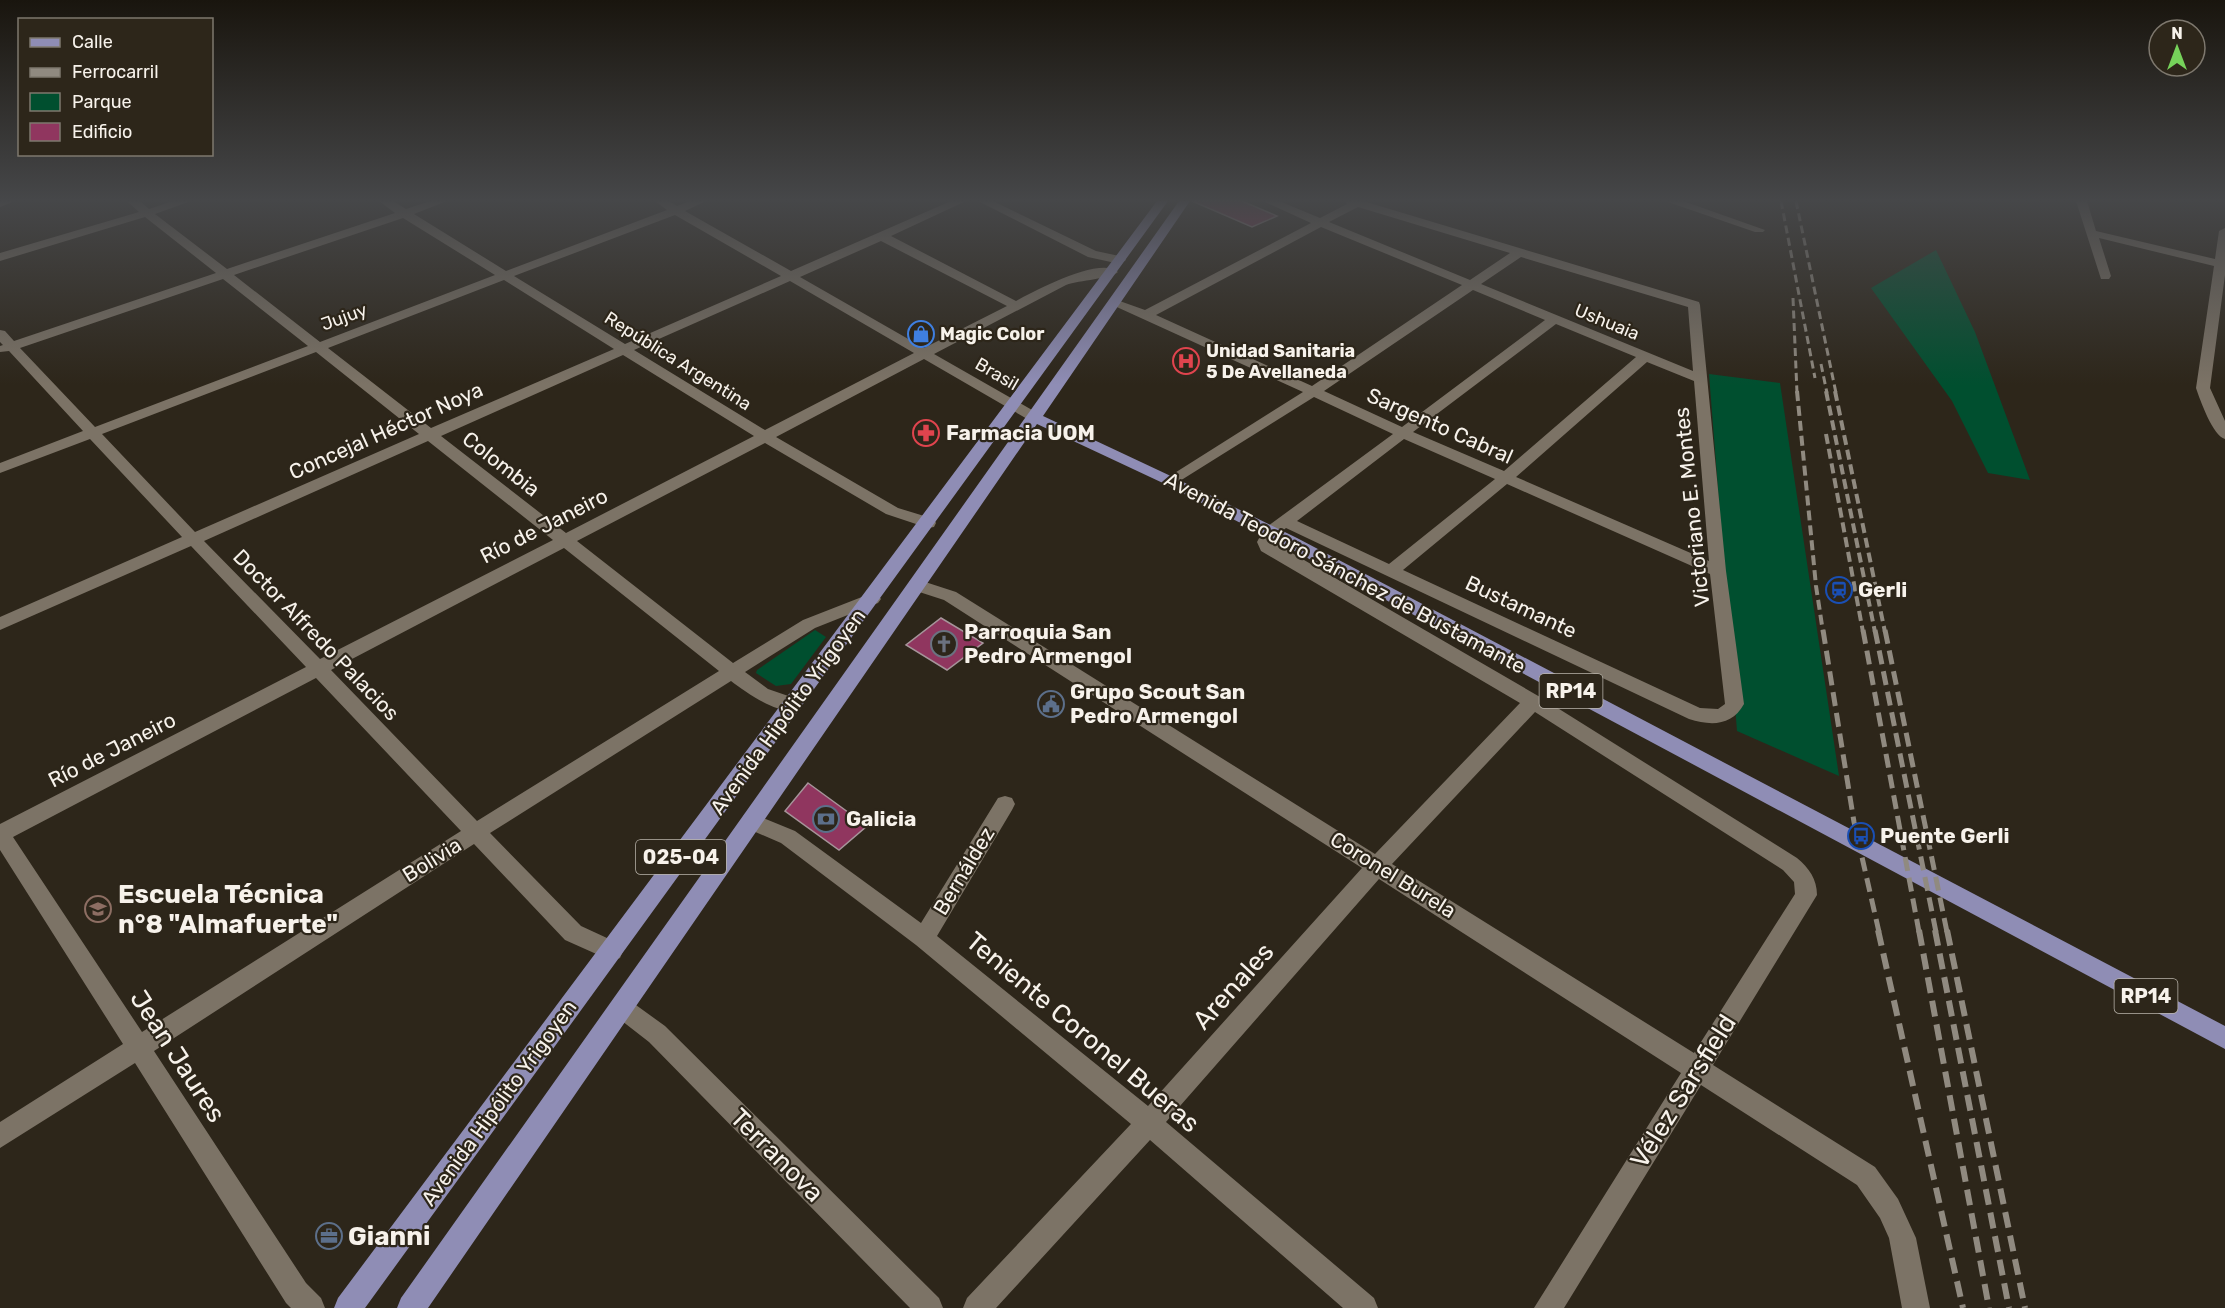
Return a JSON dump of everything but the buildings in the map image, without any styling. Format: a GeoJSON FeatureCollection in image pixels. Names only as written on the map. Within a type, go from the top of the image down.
{"type":"FeatureCollection","features":[{"type":"Feature","properties":{"kind":"main road","name":"Avenida Hipólito Yrigoyen"},"geometry":{"type":"LineString","coordinates":[[348,1308],[1119,262]]}},
{"type":"Feature","properties":{"kind":"main road","name":"Avenida Hipólito Yrigoyen"},"geometry":{"type":"LineString","coordinates":[[411,1308],[1143,262]]}},
{"type":"Feature","properties":{"kind":"main road","name":"Avenida Teodoro Sánchez de Bustamante"},"geometry":{"type":"LineString","coordinates":[[1034,417],[1170,481],[1291,542],[2225,1038]]}},
{"type":"Feature","properties":{"kind":"street","name":"Colombia"},"geometry":{"type":"LineString","coordinates":[[207,262],[732,672],[762,693],[793,705]]}},
{"type":"Feature","properties":{"kind":"street"},"geometry":{"type":"LineString","coordinates":[[4,344],[262,262]]}},
{"type":"Feature","properties":{"kind":"street","name":"República Argentina"},"geometry":{"type":"LineString","coordinates":[[484,262],[765,437],[892,511],[928,523]]}},
{"type":"Feature","properties":{"kind":"street","name":"Jujuy"},"geometry":{"type":"LineString","coordinates":[[0,468],[543,262]]}},
{"type":"Feature","properties":{"kind":"street","name":"Brasil"},"geometry":{"type":"LineString","coordinates":[[765,262],[1034,417]]}},
{"type":"Feature","properties":{"kind":"street","name":"Concejal Héctor Noya"},"geometry":{"type":"LineString","coordinates":[[0,624],[823,262]]}},
{"type":"Feature","properties":{"kind":"street"},"geometry":{"type":"LineString","coordinates":[[932,262],[1017,306]]}},
{"type":"Feature","properties":{"kind":"street"},"geometry":{"type":"LineString","coordinates":[[1108,262],[1116,266]]}},
{"type":"Feature","properties":{"kind":"street"},"geometry":{"type":"LineString","coordinates":[[1146,315],[1247,262]]}},
{"type":"Feature","properties":{"kind":"street","name":"Ushuaia"},"geometry":{"type":"LineString","coordinates":[[1416,262],[1700,379]]}},
{"type":"Feature","properties":{"kind":"street"},"geometry":{"type":"LineString","coordinates":[[1170,481],[1313,392],[1505,262]]}},
{"type":"Feature","properties":{"kind":"street","name":"Victoriano E. Montes"},"geometry":{"type":"LineString","coordinates":[[1553,262],[1694,305],[1718,571],[1735,704]]}},
{"type":"Feature","properties":{"kind":"street"},"geometry":{"type":"LineString","coordinates":[[2100,262],[2105,276]]}},
{"type":"Feature","properties":{"kind":"street"},"geometry":{"type":"LineString","coordinates":[[2223,264],[2203,388],[2207,401],[2225,435]]}},
{"type":"Feature","properties":{"kind":"street","name":"Río de Janeiro"},"geometry":{"type":"LineString","coordinates":[[0,833],[1062,282],[1116,266]]}},
{"type":"Feature","properties":{"kind":"street","name":"Sargento Cabral"},"geometry":{"type":"LineString","coordinates":[[1114,303],[1146,315],[1403,433],[1718,571]]}},
{"type":"Feature","properties":{"kind":"street"},"geometry":{"type":"LineString","coordinates":[[1533,702],[1268,547],[1265,542],[1270,533],[1553,320]]}},
{"type":"Feature","properties":{"kind":"street","name":"Doctor Alfredo Palacios"},"geometry":{"type":"LineString","coordinates":[[4,344],[94,432],[474,833],[573,933],[612,951]]}},
{"type":"Feature","properties":{"kind":"street"},"geometry":{"type":"LineString","coordinates":[[1391,571],[1505,478],[1644,357]]}},
{"type":"Feature","properties":{"kind":"street","name":"Bustamante"},"geometry":{"type":"LineString","coordinates":[[1286,522],[1696,714],[1709,717],[1722,716],[1731,712],[1735,704]]}},
{"type":"Feature","properties":{"kind":"street","name":"Coronel Burela"},"geometry":{"type":"LineString","coordinates":[[916,585],[950,596],[1866,1176],[1882,1196],[1900,1227],[1908,1251],[1916,1308]]}},
{"type":"Feature","properties":{"kind":"street","name":"Bolivia"},"geometry":{"type":"LineString","coordinates":[[0,1136],[474,833],[808,624],[872,599]]}},
{"type":"Feature","properties":{"kind":"street","name":"Arenales"},"geometry":{"type":"LineString","coordinates":[[977,1308],[1149,1123],[1378,865],[1533,702]]}},
{"type":"Feature","properties":{"kind":"street","name":"Vélez Sarsfield"},"geometry":{"type":"LineString","coordinates":[[1533,702],[1800,872],[1806,884],[1806,895],[1548,1308]]}},
{"type":"Feature","properties":{"kind":"street","name":"Bernáldez"},"geometry":{"type":"LineString","coordinates":[[924,938],[1005,804]]}},
{"type":"Feature","properties":{"kind":"street","name":"Teniente Coronel Bueras"},"geometry":{"type":"LineString","coordinates":[[751,821],[788,837],[924,938],[1149,1123],[1364,1308]]}},
{"type":"Feature","properties":{"kind":"street","name":"Jean Jaures"},"geometry":{"type":"LineString","coordinates":[[0,833],[296,1293],[311,1308]]}},
{"type":"Feature","properties":{"kind":"street","name":"Terranova"},"geometry":{"type":"LineString","coordinates":[[621,1007],[657,1034],[929,1308]]}},
{"type":"Feature","properties":{"kind":"green space"},"geometry":{"type":"Polygon","coordinates":[[[1915,262],[1942,262],[1975,332],[2030,480],[1988,473],[1952,401],[1871,288],[1915,262]]]}},
{"type":"Feature","properties":{"kind":"green space"},"geometry":{"type":"Polygon","coordinates":[[[1709,374],[1780,383],[1839,776],[1737,731],[1709,374]]]}},
{"type":"Feature","properties":{"kind":"green space"},"geometry":{"type":"Polygon","coordinates":[[[815,630],[826,637],[791,684],[776,686],[756,673],[757,670],[815,630]]]}},
{"type":"Feature","properties":{"kind":"railway"},"geometry":{"type":"LineString","coordinates":[[1793,262],[1815,378]]}},
{"type":"Feature","properties":{"kind":"railway"},"geometry":{"type":"LineString","coordinates":[[1809,262],[1836,393]]}},
{"type":"Feature","properties":{"kind":"railway"},"geometry":{"type":"LineString","coordinates":[[1793,298],[1797,393]]}},
{"type":"Feature","properties":{"kind":"railway"},"geometry":{"type":"LineString","coordinates":[[1821,364],[1827,393]]}},
{"type":"Feature","properties":{"kind":"railway"},"geometry":{"type":"LineString","coordinates":[[1797,391],[1816,586],[1823,632]]}},
{"type":"Feature","properties":{"kind":"railway"},"geometry":{"type":"LineString","coordinates":[[1826,391],[1875,632]]}},
{"type":"Feature","properties":{"kind":"railway"},"geometry":{"type":"LineString","coordinates":[[1835,391],[1885,632]]}},
{"type":"Feature","properties":{"kind":"railway"},"geometry":{"type":"LineString","coordinates":[[1826,434],[1863,632]]}},
{"type":"Feature","properties":{"kind":"railway"},"geometry":{"type":"LineString","coordinates":[[1823,630],[1854,822],[1879,932]]}},
{"type":"Feature","properties":{"kind":"railway"},"geometry":{"type":"LineString","coordinates":[[1863,630],[1919,932]]}},
{"type":"Feature","properties":{"kind":"railway"},"geometry":{"type":"LineString","coordinates":[[1875,630],[1936,932]]}},
{"type":"Feature","properties":{"kind":"railway"},"geometry":{"type":"LineString","coordinates":[[1885,630],[1947,932]]}},
{"type":"Feature","properties":{"kind":"railway"},"geometry":{"type":"LineString","coordinates":[[1878,930],[1963,1308]]}},
{"type":"Feature","properties":{"kind":"railway"},"geometry":{"type":"LineString","coordinates":[[1919,930],[1989,1308]]}},
{"type":"Feature","properties":{"kind":"railway"},"geometry":{"type":"LineString","coordinates":[[1935,930],[2009,1308]]}},
{"type":"Feature","properties":{"kind":"railway"},"geometry":{"type":"LineString","coordinates":[[1947,930],[2025,1308]]}},
{"type":"Feature","properties":{"kind":"place","name":"Magic Color"},"geometry":{"type":"Point","coordinates":[921,334]}},
{"type":"Feature","properties":{"kind":"place","name":"Unidad Sanitaria 5 De Avellaneda"},"geometry":{"type":"Point","coordinates":[1186,361]}},
{"type":"Feature","properties":{"kind":"place","name":"Farmacia UOM"},"geometry":{"type":"Point","coordinates":[926,433]}},
{"type":"Feature","properties":{"kind":"place","name":"Gerli"},"geometry":{"type":"Point","coordinates":[1839,590]}},
{"type":"Feature","properties":{"kind":"place","name":"Parroquia San Pedro Armengol"},"geometry":{"type":"Point","coordinates":[944,644]}},
{"type":"Feature","properties":{"kind":"place","name":"Grupo Scout San Pedro Armengol"},"geometry":{"type":"Point","coordinates":[1051,704]}},
{"type":"Feature","properties":{"kind":"place","name":"Galicia"},"geometry":{"type":"Point","coordinates":[826,819]}},
{"type":"Feature","properties":{"kind":"place","name":"Puente Gerli"},"geometry":{"type":"Point","coordinates":[1861,836]}},
{"type":"Feature","properties":{"kind":"place","name":"Escuela Técnica n°8 \"Almafuerte\""},"geometry":{"type":"Point","coordinates":[98,909]}},
{"type":"Feature","properties":{"kind":"place","name":"Gianni"},"geometry":{"type":"Point","coordinates":[329,1236]}}]}
